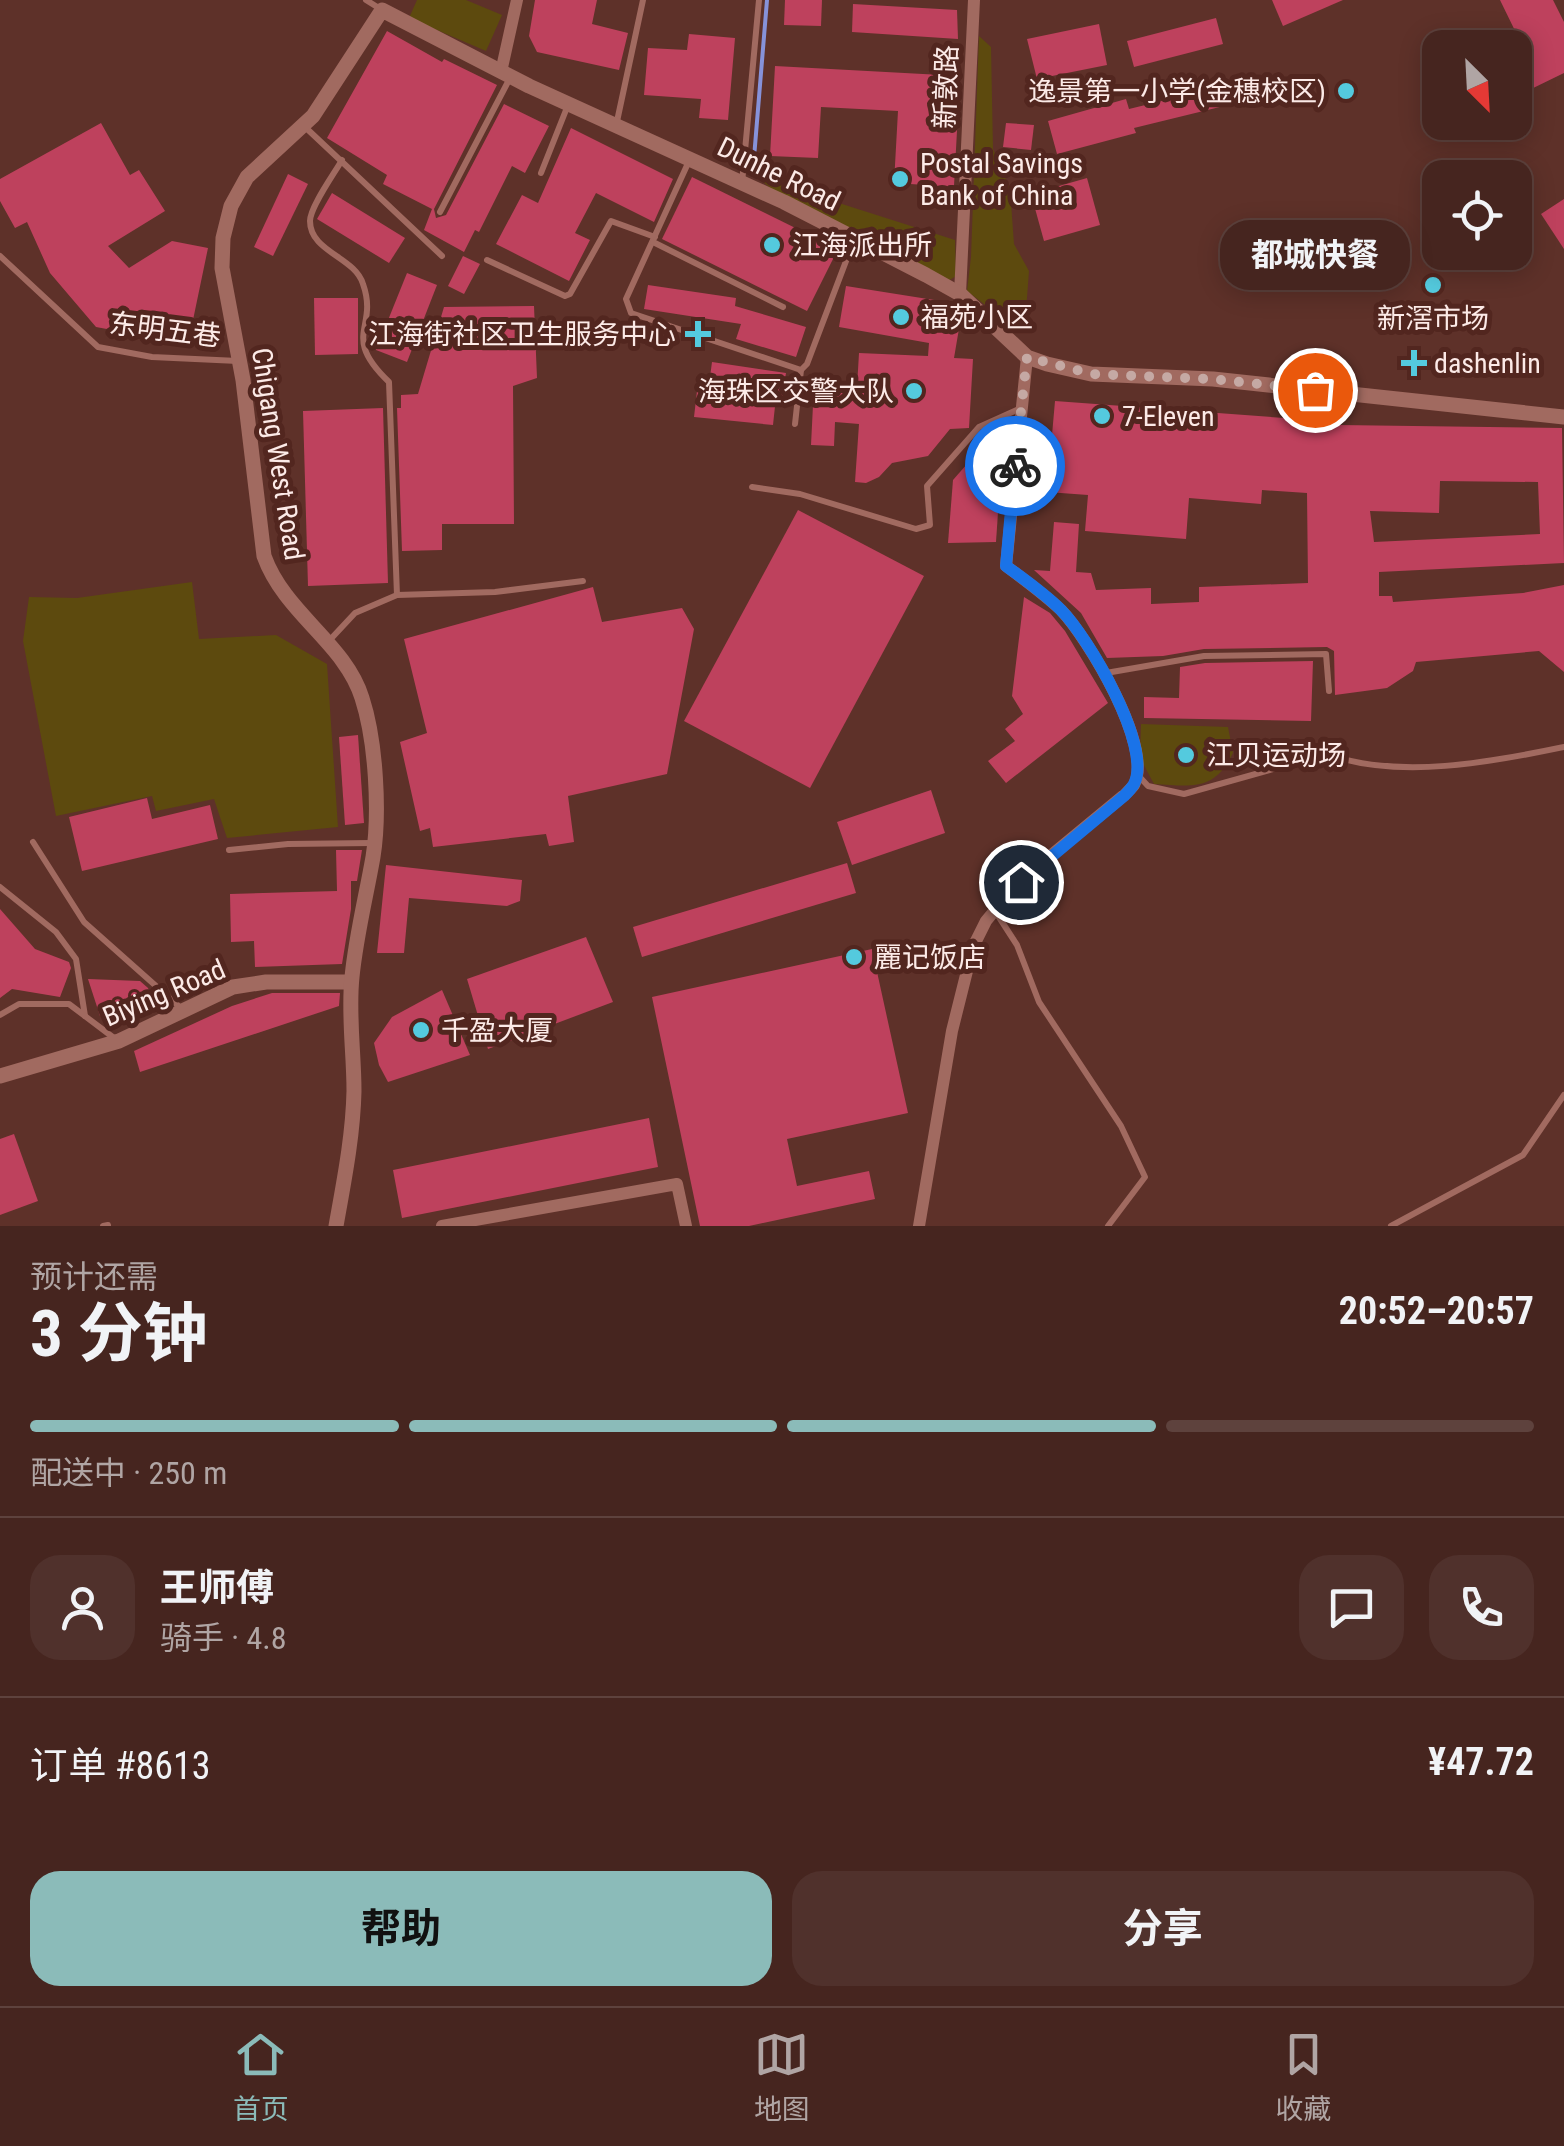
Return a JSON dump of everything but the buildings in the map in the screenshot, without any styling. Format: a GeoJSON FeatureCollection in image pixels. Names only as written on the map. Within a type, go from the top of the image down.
{"type":"FeatureCollection","features":[{"type":"Feature","properties":{"kind":"street"},"geometry":{"type":"LineString","coordinates":[[505,74],[517,0]]}},
{"type":"Feature","properties":{"kind":"street","name":"新敦路"},"geometry":{"type":"LineString","coordinates":[[960,294],[974,0]]}},
{"type":"Feature","properties":{"kind":"street","name":"Dunhe Road"},"geometry":{"type":"LineString","coordinates":[[382,10],[505,74],[742,184],[960,294],[1027,357],[1092,374],[1212,379],[1564,417]]}},
{"type":"Feature","properties":{"kind":"street","name":"Chigang West Road"},"geometry":{"type":"LineString","coordinates":[[336,1226],[350,1148],[354,1093],[352,982],[374,843],[372,754],[367,718],[354,679],[290,604],[264,556],[239,362],[222,268],[230,206],[255,168],[303,125],[341,75],[382,10]]}},
{"type":"Feature","properties":{"kind":"street"},"geometry":{"type":"LineString","coordinates":[[919,1226],[961,990],[973,947],[994,910],[1036,867],[1124,796],[1134,785],[1136,772],[1128,722],[1104,674],[1061,610],[1006,566],[1027,357]]}},
{"type":"Feature","properties":{"kind":"street","name":"Biying Road"},"geometry":{"type":"LineString","coordinates":[[0,1076],[118,1042],[215,994],[251,983],[352,982]]}},
{"type":"Feature","properties":{"kind":"street"},"geometry":{"type":"LineString","coordinates":[[442,1226],[676,1184],[686,1226]]}},
{"type":"Feature","properties":{"kind":"lane"},"geometry":{"type":"LineString","coordinates":[[366,0],[382,10]]}},
{"type":"Feature","properties":{"kind":"lane"},"geometry":{"type":"LineString","coordinates":[[616,126],[644,0]]}},
{"type":"Feature","properties":{"kind":"lane"},"geometry":{"type":"LineString","coordinates":[[742,184],[759,0]]}},
{"type":"Feature","properties":{"kind":"lane"},"geometry":{"type":"LineString","coordinates":[[440,212],[505,74]]}},
{"type":"Feature","properties":{"kind":"lane"},"geometry":{"type":"LineString","coordinates":[[541,173],[568,104]]}},
{"type":"Feature","properties":{"kind":"lane"},"geometry":{"type":"LineString","coordinates":[[303,125],[442,256]]}},
{"type":"Feature","properties":{"kind":"lane"},"geometry":{"type":"LineString","coordinates":[[342,160],[310,216],[310,227],[315,239],[358,274],[364,284],[362,347],[389,382],[397,596]]}},
{"type":"Feature","properties":{"kind":"lane"},"geometry":{"type":"LineString","coordinates":[[690,160],[626,299],[631,313],[801,370]]}},
{"type":"Feature","properties":{"kind":"lane"},"geometry":{"type":"LineString","coordinates":[[487,260],[565,296],[570,294],[611,221],[784,307]]}},
{"type":"Feature","properties":{"kind":"lane"},"geometry":{"type":"LineString","coordinates":[[795,424],[801,370],[807,364],[855,239]]}},
{"type":"Feature","properties":{"kind":"lane","name":"东明五巷"},"geometry":{"type":"LineString","coordinates":[[0,256],[98,347],[152,356],[239,362]]}},
{"type":"Feature","properties":{"kind":"lane"},"geometry":{"type":"LineString","coordinates":[[752,487],[800,494],[916,529],[930,525],[927,486],[978,427],[1020,408]]}},
{"type":"Feature","properties":{"kind":"lane"},"geometry":{"type":"LineString","coordinates":[[326,644],[355,612],[397,596],[495,592],[583,581]]}},
{"type":"Feature","properties":{"kind":"lane"},"geometry":{"type":"LineString","coordinates":[[1104,674],[1204,656],[1326,654],[1329,691]]}},
{"type":"Feature","properties":{"kind":"lane"},"geometry":{"type":"LineString","coordinates":[[1136,772],[1148,786],[1184,794],[1326,754],[1345,761],[1427,768],[1564,747]]}},
{"type":"Feature","properties":{"kind":"lane"},"geometry":{"type":"LineString","coordinates":[[33,842],[84,922],[184,1011]]}},
{"type":"Feature","properties":{"kind":"lane"},"geometry":{"type":"LineString","coordinates":[[229,850],[288,844],[374,843]]}},
{"type":"Feature","properties":{"kind":"lane"},"geometry":{"type":"LineString","coordinates":[[0,887],[56,932],[76,959],[85,1016]]}},
{"type":"Feature","properties":{"kind":"lane"},"geometry":{"type":"LineString","coordinates":[[994,910],[1018,944],[1039,1002],[1121,1126],[1145,1177],[1108,1226]]}},
{"type":"Feature","properties":{"kind":"lane"},"geometry":{"type":"LineString","coordinates":[[0,1015],[19,1004],[68,1004],[118,1042]]}},
{"type":"Feature","properties":{"kind":"lane"},"geometry":{"type":"LineString","coordinates":[[1391,1226],[1523,1155],[1564,1094]]}},
{"type":"Feature","properties":{"kind":"shaded area"},"geometry":{"type":"Polygon","coordinates":[[[417,0],[466,0],[502,15],[486,51],[409,18],[417,0]]]}},
{"type":"Feature","properties":{"kind":"shaded area"},"geometry":{"type":"Polygon","coordinates":[[[979,36],[991,47],[993,149],[1010,189],[1014,244],[1029,271],[1026,311],[1013,326],[967,291],[979,36]]]}},
{"type":"Feature","properties":{"kind":"shaded area"},"geometry":{"type":"Polygon","coordinates":[[[757,177],[955,240],[956,276],[948,281],[782,197],[757,177]]]}},
{"type":"Feature","properties":{"kind":"shaded area"},"geometry":{"type":"Polygon","coordinates":[[[192,582],[199,639],[276,635],[327,664],[338,827],[227,838],[214,799],[156,811],[152,796],[56,816],[23,641],[29,597],[77,598],[192,582]]]}},
{"type":"Feature","properties":{"kind":"shaded area","name":"江贝运动场"},"geometry":{"type":"Polygon","coordinates":[[[1141,724],[1228,727],[1233,753],[1218,775],[1201,784],[1154,784],[1140,758],[1141,724]]]}},
{"type":"Feature","properties":{"kind":"waterway"},"geometry":{"type":"LineString","coordinates":[[754,158],[767,0]]}},
{"type":"Feature","properties":{"kind":"way so far"},"geometry":{"type":"LineString","coordinates":[[1015,466],[1027,357],[1092,374],[1212,379],[1315,390]]}},
{"type":"Feature","properties":{"kind":"place","name":"逸景第一小学(金穗校区)"},"geometry":{"type":"Point","coordinates":[1346,91]}},
{"type":"Feature","properties":{"kind":"place","name":"Postal Savings Bank of China"},"geometry":{"type":"Point","coordinates":[900,179]}},
{"type":"Feature","properties":{"kind":"place","name":"江海派出所"},"geometry":{"type":"Point","coordinates":[772,245]}},
{"type":"Feature","properties":{"kind":"place","name":"新滘市场"},"geometry":{"type":"Point","coordinates":[1433,285]}},
{"type":"Feature","properties":{"kind":"place","name":"福苑小区"},"geometry":{"type":"Point","coordinates":[901,317]}},
{"type":"Feature","properties":{"kind":"place","name":"江海街社区卫生服务中心"},"geometry":{"type":"Point","coordinates":[698,334]}},
{"type":"Feature","properties":{"kind":"place","name":"dashenlin"},"geometry":{"type":"Point","coordinates":[1414,363]}},
{"type":"Feature","properties":{"kind":"place","name":"都城快餐"},"geometry":{"type":"Point","coordinates":[1315,390]}},
{"type":"Feature","properties":{"kind":"place","name":"海珠区交警大队"},"geometry":{"type":"Point","coordinates":[914,391]}},
{"type":"Feature","properties":{"kind":"place","name":"7-Eleven"},"geometry":{"type":"Point","coordinates":[1102,416]}},
{"type":"Feature","properties":{"kind":"place","name":"江贝运动场"},"geometry":{"type":"Point","coordinates":[1186,755]}},
{"type":"Feature","properties":{"kind":"place","name":"麗记饭店"},"geometry":{"type":"Point","coordinates":[854,957]}},
{"type":"Feature","properties":{"kind":"place","name":"千盈大厦"},"geometry":{"type":"Point","coordinates":[421,1030]}},
{"type":"Feature","properties":{"kind":"route"},"geometry":{"type":"LineString","coordinates":[[1015,466],[1006,566],[1061,610],[1090,650],[1128,722],[1136,768],[1134,785],[1124,796],[1021,882]]}}]}
